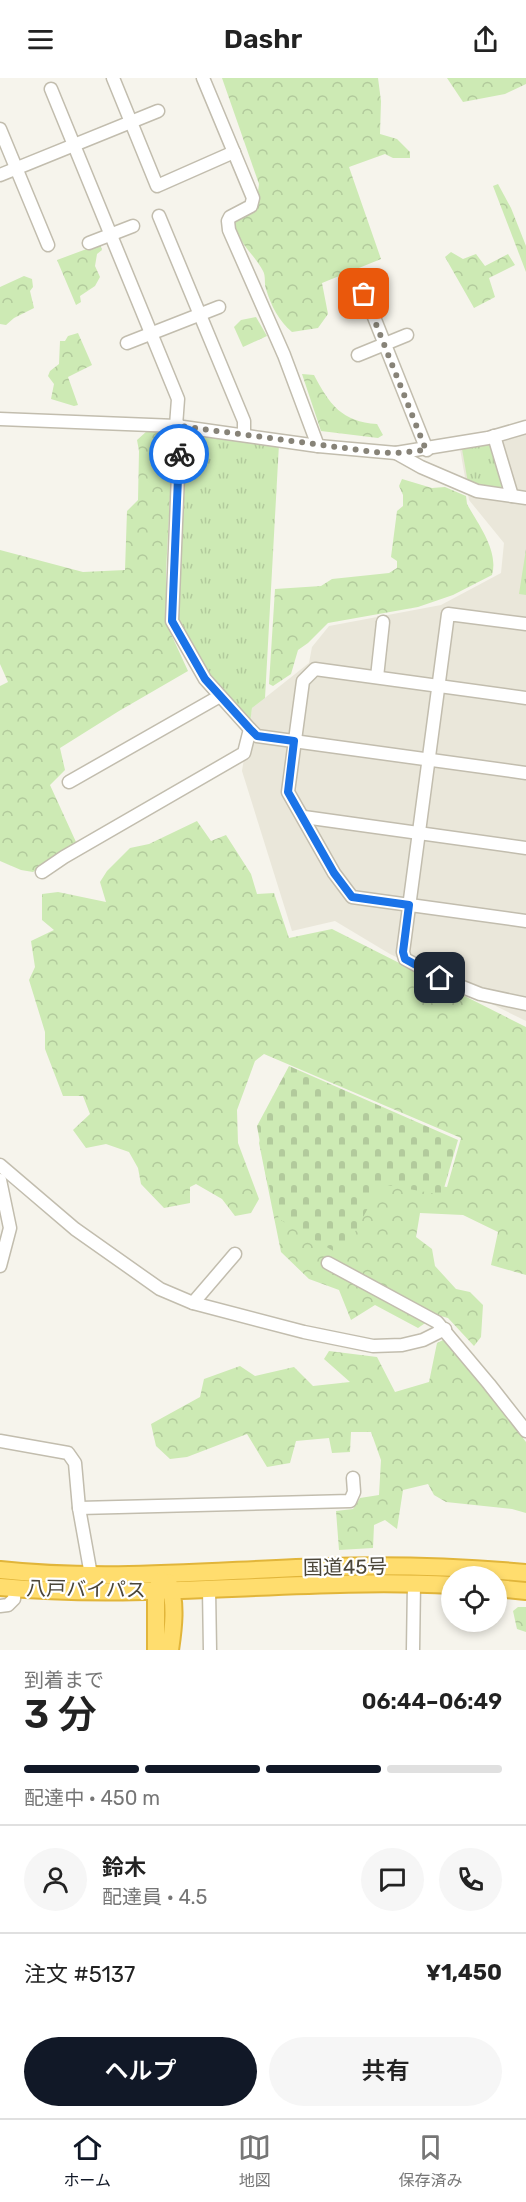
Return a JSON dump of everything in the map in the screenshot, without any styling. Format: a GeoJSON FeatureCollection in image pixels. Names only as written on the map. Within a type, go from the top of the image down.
{"type":"FeatureCollection","features":[{"type":"Feature","properties":{"kind":"highway","name":"国道45号"},"geometry":{"type":"LineString","coordinates":[[164,1573],[397,1566],[475,1568],[526,1574]]}},
{"type":"Feature","properties":{"kind":"highway","name":"八戸バイパス"},"geometry":{"type":"LineString","coordinates":[[0,1570],[91,1575],[164,1573]]}},
{"type":"Feature","properties":{"kind":"highway"},"geometry":{"type":"LineString","coordinates":[[156,1650],[164,1573]]}},
{"type":"Feature","properties":{"kind":"highway","name":"国道45号"},"geometry":{"type":"LineString","coordinates":[[164,1590],[441,1584]]}},
{"type":"Feature","properties":{"kind":"highway","name":"八戸バイパス"},"geometry":{"type":"LineString","coordinates":[[7,1587],[93,1591],[164,1590]]}},
{"type":"Feature","properties":{"kind":"highway"},"geometry":{"type":"LineString","coordinates":[[507,1589],[526,1591]]}},
{"type":"Feature","properties":{"kind":"highway"},"geometry":{"type":"LineString","coordinates":[[164,1590],[173,1623],[170,1650]]}},
{"type":"Feature","properties":{"kind":"street"},"geometry":{"type":"LineString","coordinates":[[113,78],[158,186],[234,152]]}},
{"type":"Feature","properties":{"kind":"street"},"geometry":{"type":"LineString","coordinates":[[203,78],[253,198],[252,206],[230,217],[229,230],[284,355],[318,446]]}},
{"type":"Feature","properties":{"kind":"street"},"geometry":{"type":"LineString","coordinates":[[51,89],[178,399],[172,621],[205,679],[257,736],[526,773]]}},
{"type":"Feature","properties":{"kind":"street"},"geometry":{"type":"LineString","coordinates":[[0,175],[158,111]]}},
{"type":"Feature","properties":{"kind":"street"},"geometry":{"type":"LineString","coordinates":[[0,129],[48,245]]}},
{"type":"Feature","properties":{"kind":"street"},"geometry":{"type":"LineString","coordinates":[[159,216],[244,422],[244,435]]}},
{"type":"Feature","properties":{"kind":"street"},"geometry":{"type":"LineString","coordinates":[[89,243],[133,226]]}},
{"type":"Feature","properties":{"kind":"street"},"geometry":{"type":"LineString","coordinates":[[358,277],[426,450]]}},
{"type":"Feature","properties":{"kind":"street"},"geometry":{"type":"LineString","coordinates":[[127,343],[219,307]]}},
{"type":"Feature","properties":{"kind":"street"},"geometry":{"type":"LineString","coordinates":[[358,355],[408,335]]}},
{"type":"Feature","properties":{"kind":"street"},"geometry":{"type":"LineString","coordinates":[[0,419],[178,426],[318,446],[396,453],[426,450],[526,427]]}},
{"type":"Feature","properties":{"kind":"street"},"geometry":{"type":"LineString","coordinates":[[494,436],[512,496]]}},
{"type":"Feature","properties":{"kind":"street"},"geometry":{"type":"LineString","coordinates":[[396,453],[477,491],[526,498]]}},
{"type":"Feature","properties":{"kind":"street"},"geometry":{"type":"LineString","coordinates":[[526,624],[448,614],[403,952],[405,959],[440,978],[480,994],[526,1004]]}},
{"type":"Feature","properties":{"kind":"street"},"geometry":{"type":"LineString","coordinates":[[377,677],[383,622]]}},
{"type":"Feature","properties":{"kind":"street"},"geometry":{"type":"LineString","coordinates":[[526,698],[315,669],[303,681],[288,792],[334,873],[352,897],[526,921]]}},
{"type":"Feature","properties":{"kind":"street"},"geometry":{"type":"LineString","coordinates":[[69,782],[220,696]]}},
{"type":"Feature","properties":{"kind":"street"},"geometry":{"type":"LineString","coordinates":[[42,872],[244,753],[250,729]]}},
{"type":"Feature","properties":{"kind":"street"},"geometry":{"type":"LineString","coordinates":[[304,818],[526,848]]}},
{"type":"Feature","properties":{"kind":"street"},"geometry":{"type":"LineString","coordinates":[[0,1165],[75,1229],[160,1289],[193,1303],[304,1332],[373,1346],[402,1345],[423,1340],[445,1329]]}},
{"type":"Feature","properties":{"kind":"street"},"geometry":{"type":"LineString","coordinates":[[0,1180],[10,1228],[0,1266]]}},
{"type":"Feature","properties":{"kind":"street"},"geometry":{"type":"LineString","coordinates":[[193,1303],[235,1254]]}},
{"type":"Feature","properties":{"kind":"street"},"geometry":{"type":"LineString","coordinates":[[328,1263],[437,1322],[526,1431]]}},
{"type":"Feature","properties":{"kind":"street"},"geometry":{"type":"LineString","coordinates":[[0,1442],[68,1453],[75,1463],[79,1508],[91,1575]]}},
{"type":"Feature","properties":{"kind":"street"},"geometry":{"type":"LineString","coordinates":[[79,1508],[350,1502],[354,1491],[353,1478]]}},
{"type":"Feature","properties":{"kind":"street"},"geometry":{"type":"LineString","coordinates":[[413,1650],[414,1583]]}},
{"type":"Feature","properties":{"kind":"street"},"geometry":{"type":"LineString","coordinates":[[0,1606],[9,1605],[14,1599],[7,1587]]}},
{"type":"Feature","properties":{"kind":"street"},"geometry":{"type":"LineString","coordinates":[[208,1589],[210,1650]]}},
{"type":"Feature","properties":{"kind":"shaded area"},"geometry":{"type":"Polygon","coordinates":[[[526,432],[526,1021],[390,954],[335,921],[292,931],[242,771],[252,708],[309,663],[312,647],[329,626],[441,605],[501,573],[504,543],[469,500],[460,449],[526,432]]]}},
{"type":"Feature","properties":{"kind":"green space"},"geometry":{"type":"Polygon","coordinates":[[[222,78],[378,78],[381,101],[380,134],[397,139],[410,152],[410,158],[393,158],[385,154],[349,167],[381,259],[322,283],[328,314],[318,328],[292,332],[283,323],[270,301],[263,271],[236,230],[234,223],[256,207],[259,184],[222,78]]]}},
{"type":"Feature","properties":{"kind":"green space"},"geometry":{"type":"Polygon","coordinates":[[[447,78],[526,78],[526,84],[505,94],[463,102],[447,78]]]}},
{"type":"Feature","properties":{"kind":"green space"},"geometry":{"type":"Polygon","coordinates":[[[498,184],[511,208],[526,246],[526,272],[493,186],[498,184]]]}},
{"type":"Feature","properties":{"kind":"green space"},"geometry":{"type":"Polygon","coordinates":[[[100,244],[102,250],[97,254],[95,266],[100,277],[95,286],[80,296],[81,302],[76,305],[57,260],[100,244]]]}},
{"type":"Feature","properties":{"kind":"green space"},"geometry":{"type":"Polygon","coordinates":[[[451,252],[463,259],[476,254],[485,266],[508,254],[515,265],[489,278],[495,297],[474,308],[445,257],[451,252]]]}},
{"type":"Feature","properties":{"kind":"green space"},"geometry":{"type":"Polygon","coordinates":[[[24,276],[32,279],[33,287],[30,291],[34,308],[14,318],[6,325],[0,324],[0,287],[24,276]]]}},
{"type":"Feature","properties":{"kind":"green space"},"geometry":{"type":"Polygon","coordinates":[[[256,317],[267,336],[243,347],[234,327],[241,320],[256,317]]]}},
{"type":"Feature","properties":{"kind":"green space"},"geometry":{"type":"Polygon","coordinates":[[[78,333],[92,365],[68,377],[78,405],[74,406],[51,399],[54,384],[48,376],[50,371],[59,364],[60,341],[65,341],[68,336],[78,333]]]}},
{"type":"Feature","properties":{"kind":"green space"},"geometry":{"type":"Polygon","coordinates":[[[302,374],[314,375],[325,395],[338,410],[354,420],[377,424],[383,435],[378,438],[321,431],[302,374]]]}},
{"type":"Feature","properties":{"kind":"green space"},"geometry":{"type":"Polygon","coordinates":[[[147,431],[169,433],[173,440],[166,572],[166,623],[188,671],[60,748],[65,770],[50,785],[76,842],[33,872],[21,870],[0,861],[0,686],[8,682],[0,664],[0,550],[83,572],[125,570],[127,511],[138,500],[139,451],[137,440],[147,431]]]}},
{"type":"Feature","properties":{"kind":"green space"},"geometry":{"type":"Polygon","coordinates":[[[186,434],[279,444],[265,698],[252,708],[250,723],[209,677],[178,618],[186,434]]]}},
{"type":"Feature","properties":{"kind":"green space"},"geometry":{"type":"Polygon","coordinates":[[[488,443],[494,447],[503,485],[500,489],[468,483],[462,449],[488,443]]]}},
{"type":"Feature","properties":{"kind":"green space"},"geometry":{"type":"Polygon","coordinates":[[[402,479],[432,488],[445,487],[466,496],[467,504],[490,547],[493,557],[492,575],[453,595],[418,607],[328,623],[298,650],[291,674],[273,686],[269,684],[275,589],[321,586],[332,579],[389,573],[397,568],[397,561],[391,557],[397,511],[403,506],[403,495],[399,486],[402,479]]]}},
{"type":"Feature","properties":{"kind":"green space"},"geometry":{"type":"Polygon","coordinates":[[[526,549],[526,595],[519,594],[526,549]]]}},
{"type":"Feature","properties":{"kind":"green space"},"geometry":{"type":"Polygon","coordinates":[[[197,821],[211,841],[226,835],[251,874],[257,894],[274,893],[289,938],[332,929],[526,1027],[526,1275],[491,1265],[498,1232],[463,1215],[420,1213],[416,1237],[432,1249],[435,1266],[456,1289],[470,1292],[483,1305],[481,1337],[474,1346],[448,1318],[437,1315],[418,1328],[375,1305],[351,1320],[339,1290],[309,1279],[281,1252],[259,1143],[266,1120],[382,1178],[447,1187],[461,1138],[264,1054],[255,1061],[237,1110],[238,1143],[259,1199],[251,1213],[235,1216],[222,1199],[196,1184],[190,1187],[190,1203],[164,1208],[141,1184],[138,1168],[129,1152],[106,1144],[86,1148],[73,1130],[90,1114],[83,1096],[63,1096],[45,1049],[45,1032],[29,980],[35,967],[31,941],[54,930],[42,920],[42,894],[58,892],[106,902],[100,882],[107,871],[130,848],[149,844],[197,821]]]}},
{"type":"Feature","properties":{"kind":"green space"},"geometry":{"type":"Polygon","coordinates":[[[289,1066],[458,1140],[442,1195],[381,1184],[342,1256],[279,1219],[266,1176],[257,1126],[289,1066]]]}},
{"type":"Feature","properties":{"kind":"green space"},"geometry":{"type":"Polygon","coordinates":[[[447,1338],[526,1442],[526,1513],[512,1509],[446,1502],[434,1495],[428,1484],[403,1490],[397,1529],[385,1520],[374,1525],[373,1548],[339,1550],[336,1511],[353,1509],[360,1498],[379,1495],[381,1460],[371,1432],[351,1432],[350,1452],[332,1453],[329,1438],[296,1441],[290,1463],[267,1467],[247,1434],[187,1457],[170,1459],[156,1446],[151,1424],[200,1397],[204,1379],[240,1366],[255,1376],[294,1367],[313,1386],[350,1382],[324,1359],[329,1351],[377,1357],[395,1392],[429,1382],[437,1343],[447,1338]]]}},
{"type":"Feature","properties":{"kind":"green space"},"geometry":{"type":"Polygon","coordinates":[[[518,1607],[526,1607],[526,1632],[517,1629],[513,1611],[518,1607]]]}},
{"type":"Feature","properties":{"kind":"way so far"},"geometry":{"type":"LineString","coordinates":[[179,454],[180,426],[374,452],[396,453],[426,450],[364,294]]}},
{"type":"Feature","properties":{"kind":"route"},"geometry":{"type":"LineString","coordinates":[[179,454],[172,621],[205,679],[257,736],[294,741],[288,792],[334,873],[352,897],[409,905],[403,952],[405,959],[440,978]]}}]}
